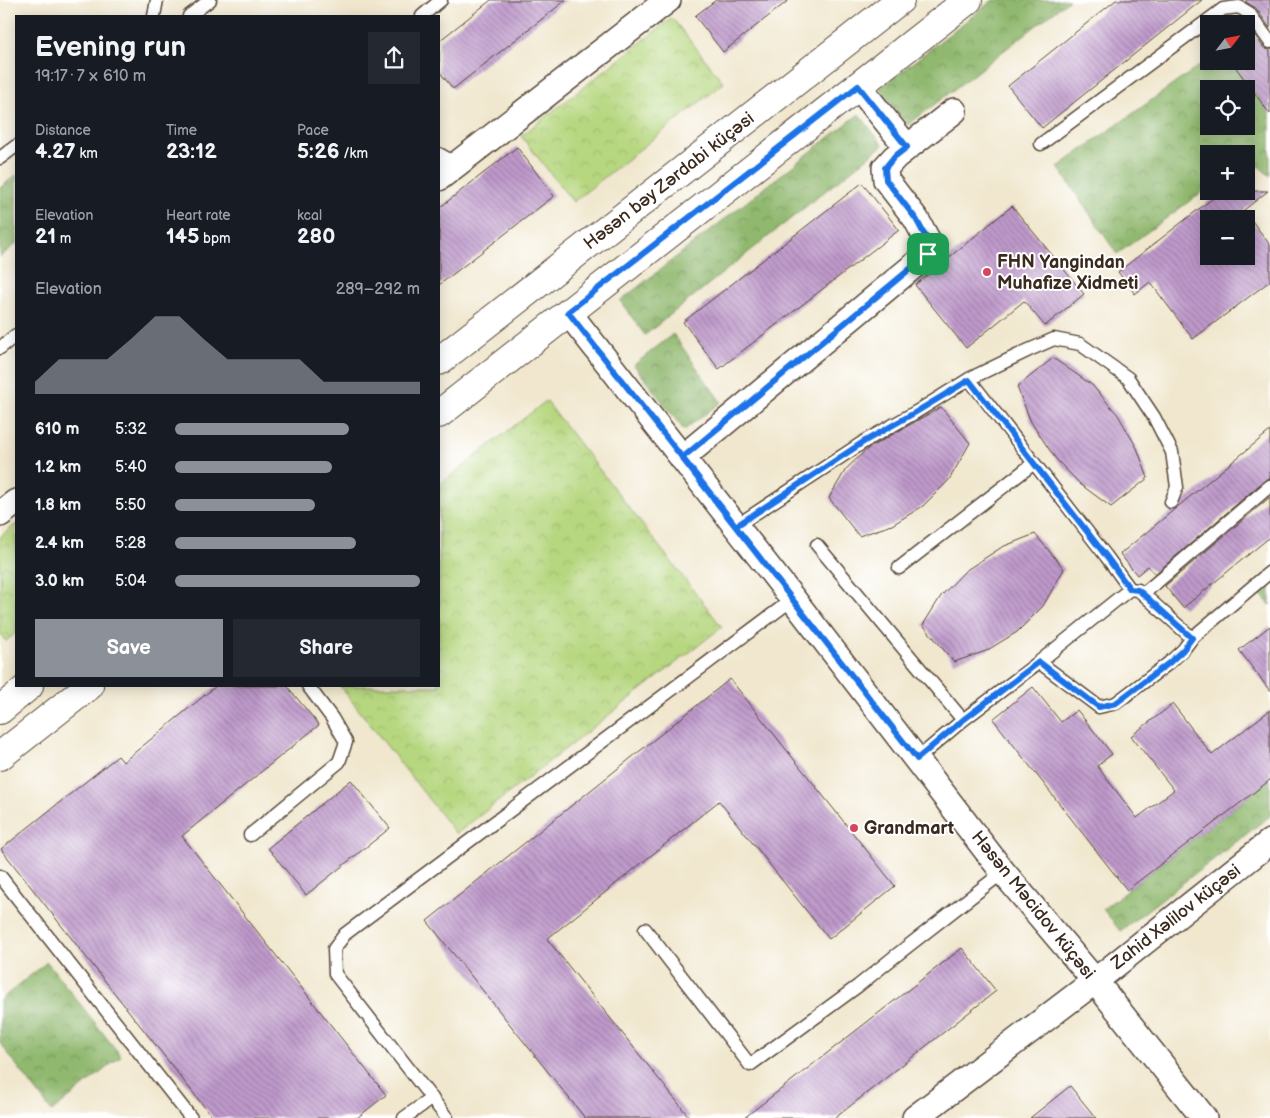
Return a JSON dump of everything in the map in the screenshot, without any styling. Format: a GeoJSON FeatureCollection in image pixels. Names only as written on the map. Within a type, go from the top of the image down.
{"type":"FeatureCollection","features":[{"type":"Feature","properties":{"kind":"main road","name":"Həsən bəy Zərdabi küçəsi"},"geometry":{"type":"LineString","coordinates":[[440,360],[900,0]]}},
{"type":"Feature","properties":{"kind":"main road"},"geometry":{"type":"LineString","coordinates":[[440,413],[968,0]]}},
{"type":"Feature","properties":{"kind":"main road"},"geometry":{"type":"LineString","coordinates":[[0,710],[29,687]]}},
{"type":"Feature","properties":{"kind":"main road"},"geometry":{"type":"LineString","coordinates":[[0,756],[89,687]]}},
{"type":"Feature","properties":{"kind":"street"},"geometry":{"type":"LineString","coordinates":[[445,166],[668,0]]}},
{"type":"Feature","properties":{"kind":"street"},"geometry":{"type":"LineString","coordinates":[[858,86],[907,147]]}},
{"type":"Feature","properties":{"kind":"street"},"geometry":{"type":"LineString","coordinates":[[682,458],[928,254],[928,241],[916,219],[886,180],[885,168],[894,157],[954,111]]}},
{"type":"Feature","properties":{"kind":"street","name":"Həsən Məcidov küçəsi"},"geometry":{"type":"LineString","coordinates":[[568,312],[793,599],[1003,872],[1095,981],[1204,1118]]}},
{"type":"Feature","properties":{"kind":"street"},"geometry":{"type":"LineString","coordinates":[[0,514],[15,503]]}},
{"type":"Feature","properties":{"kind":"street","name":"Zahid Xəlilov küçəsi"},"geometry":{"type":"LineString","coordinates":[[915,1118],[1095,981],[1270,842]]}},
{"type":"Feature","properties":{"kind":"lane"},"geometry":{"type":"LineString","coordinates":[[154,15],[157,0]]}},
{"type":"Feature","properties":{"kind":"lane"},"geometry":{"type":"LineString","coordinates":[[190,15],[210,0]]}},
{"type":"Feature","properties":{"kind":"lane"},"geometry":{"type":"LineString","coordinates":[[423,15],[437,2]]}},
{"type":"Feature","properties":{"kind":"lane"},"geometry":{"type":"LineString","coordinates":[[1041,144],[1223,9],[1239,7],[1249,13],[1270,42]]}},
{"type":"Feature","properties":{"kind":"lane"},"geometry":{"type":"LineString","coordinates":[[0,158],[15,147]]}},
{"type":"Feature","properties":{"kind":"lane"},"geometry":{"type":"LineString","coordinates":[[0,348],[15,336]]}},
{"type":"Feature","properties":{"kind":"lane"},"geometry":{"type":"LineString","coordinates":[[736,526],[865,441],[969,380],[1054,339],[1080,344],[1128,378],[1154,417],[1172,452],[1177,487],[1171,502]]}},
{"type":"Feature","properties":{"kind":"lane"},"geometry":{"type":"LineString","coordinates":[[969,380],[1130,589]]}},
{"type":"Feature","properties":{"kind":"lane"},"geometry":{"type":"LineString","coordinates":[[899,568],[1034,463]]}},
{"type":"Feature","properties":{"kind":"lane"},"geometry":{"type":"LineString","coordinates":[[1143,594],[1270,486]]}},
{"type":"Feature","properties":{"kind":"lane"},"geometry":{"type":"LineString","coordinates":[[818,545],[963,720]]}},
{"type":"Feature","properties":{"kind":"lane"},"geometry":{"type":"LineString","coordinates":[[1039,662],[1099,707],[1116,703],[1169,663],[1183,650],[1192,638],[1270,572]]}},
{"type":"Feature","properties":{"kind":"lane"},"geometry":{"type":"LineString","coordinates":[[917,759],[963,720],[1130,589],[1138,590],[1192,638]]}},
{"type":"Feature","properties":{"kind":"lane"},"geometry":{"type":"LineString","coordinates":[[447,1118],[335,974],[334,949],[345,934],[793,599]]}},
{"type":"Feature","properties":{"kind":"lane"},"geometry":{"type":"LineString","coordinates":[[250,836],[339,762],[346,742],[332,718],[309,687]]}},
{"type":"Feature","properties":{"kind":"lane"},"geometry":{"type":"LineString","coordinates":[[645,929],[750,1065],[858,986],[1003,872]]}},
{"type":"Feature","properties":{"kind":"lane"},"geometry":{"type":"LineString","coordinates":[[0,876],[191,1118]]}},
{"type":"Feature","properties":{"kind":"lane"},"geometry":{"type":"LineString","coordinates":[[404,1118],[432,1098]]}},
{"type":"Feature","properties":{"kind":"green space"},"geometry":{"type":"Polygon","coordinates":[[[993,0],[1069,0],[908,125],[879,89],[993,0]]]}},
{"type":"Feature","properties":{"kind":"green space"},"geometry":{"type":"Polygon","coordinates":[[[672,18],[724,83],[573,202],[521,136],[672,18]]]}},
{"type":"Feature","properties":{"kind":"green space"},"geometry":{"type":"Polygon","coordinates":[[[1200,65],[1200,70],[1238,70],[1245,80],[1200,80],[1200,135],[1255,135],[1255,94],[1270,114],[1270,176],[1255,163],[1255,145],[1200,145],[1200,194],[1117,254],[1058,167],[1200,65]]]}},
{"type":"Feature","properties":{"kind":"green space"},"geometry":{"type":"Polygon","coordinates":[[[859,114],[883,145],[645,335],[620,301],[859,114]]]}},
{"type":"Feature","properties":{"kind":"green space"},"geometry":{"type":"Polygon","coordinates":[[[15,176],[15,245],[0,257],[0,188],[15,176]]]}},
{"type":"Feature","properties":{"kind":"green space"},"geometry":{"type":"Polygon","coordinates":[[[673,334],[721,402],[684,430],[634,365],[673,334]]]}},
{"type":"Feature","properties":{"kind":"green space"},"geometry":{"type":"Polygon","coordinates":[[[546,401],[722,627],[456,834],[341,687],[440,687],[440,484],[546,401]]]}},
{"type":"Feature","properties":{"kind":"green space"},"geometry":{"type":"Polygon","coordinates":[[[15,525],[15,634],[6,641],[0,634],[0,537],[15,525]]]}},
{"type":"Feature","properties":{"kind":"green space"},"geometry":{"type":"Polygon","coordinates":[[[1270,582],[1270,605],[1258,591],[1270,582]]]}},
{"type":"Feature","properties":{"kind":"green space"},"geometry":{"type":"Polygon","coordinates":[[[1270,780],[1270,816],[1120,931],[1103,909],[1270,780]]]}},
{"type":"Feature","properties":{"kind":"green space"},"geometry":{"type":"Polygon","coordinates":[[[47,962],[121,1056],[52,1112],[0,1043],[0,1000],[47,962]]]}},
{"type":"Feature","properties":{"kind":"building"},"geometry":{"type":"Polygon","coordinates":[[[491,0],[566,0],[453,89],[440,72],[440,40],[491,0]]]}},
{"type":"Feature","properties":{"kind":"building"},"geometry":{"type":"Polygon","coordinates":[[[716,0],[789,0],[723,52],[695,16],[716,0]]]}},
{"type":"Feature","properties":{"kind":"building"},"geometry":{"type":"Polygon","coordinates":[[[1116,0],[1202,0],[1042,128],[1008,86],[1116,0]]]}},
{"type":"Feature","properties":{"kind":"building"},"geometry":{"type":"Polygon","coordinates":[[[1246,0],[1270,0],[1270,28],[1256,8],[1246,2],[1246,0]]]}},
{"type":"Feature","properties":{"kind":"building"},"geometry":{"type":"Polygon","coordinates":[[[1255,36],[1263,47],[1270,50],[1270,114],[1255,94],[1255,80],[1245,80],[1238,70],[1255,70],[1255,36]]]}},
{"type":"Feature","properties":{"kind":"building"},"geometry":{"type":"Polygon","coordinates":[[[517,147],[554,196],[440,284],[440,207],[517,147]]]}},
{"type":"Feature","properties":{"kind":"building"},"geometry":{"type":"Polygon","coordinates":[[[862,183],[899,230],[719,369],[683,322],[862,183]]]}},
{"type":"Feature","properties":{"kind":"building"},"geometry":{"type":"Polygon","coordinates":[[[1255,191],[1268,191],[1244,210],[1200,210],[1200,265],[1255,265],[1255,225],[1270,245],[1270,281],[1193,339],[1150,282],[1135,294],[1118,272],[1210,200],[1255,200],[1255,191]]]}},
{"type":"Feature","properties":{"kind":"building"},"geometry":{"type":"Polygon","coordinates":[[[1012,206],[1084,294],[1045,326],[1024,301],[966,348],[915,285],[1012,206]]]}},
{"type":"Feature","properties":{"kind":"building"},"geometry":{"type":"Polygon","coordinates":[[[1053,358],[1092,385],[1118,415],[1137,448],[1148,478],[1111,507],[1080,484],[1055,458],[1031,422],[1017,387],[1053,358]]]}},
{"type":"Feature","properties":{"kind":"building"},"geometry":{"type":"Polygon","coordinates":[[[941,407],[970,443],[949,480],[923,506],[892,525],[859,536],[829,498],[846,469],[869,448],[941,407]]]}},
{"type":"Feature","properties":{"kind":"building"},"geometry":{"type":"Polygon","coordinates":[[[1270,431],[1270,478],[1265,480],[1155,574],[1148,566],[1137,575],[1120,554],[1270,431]]]}},
{"type":"Feature","properties":{"kind":"building"},"geometry":{"type":"Polygon","coordinates":[[[1270,497],[1270,537],[1183,608],[1165,586],[1270,497]]]}},
{"type":"Feature","properties":{"kind":"building"},"geometry":{"type":"Polygon","coordinates":[[[1035,534],[1064,569],[1043,606],[1017,632],[986,651],[954,662],[923,625],[941,596],[965,571],[1002,547],[1035,534]]]}},
{"type":"Feature","properties":{"kind":"building"},"geometry":{"type":"Polygon","coordinates":[[[1270,626],[1270,691],[1239,650],[1270,626]]]}},
{"type":"Feature","properties":{"kind":"building"},"geometry":{"type":"Polygon","coordinates":[[[730,679],[895,886],[829,939],[719,801],[547,939],[690,1118],[585,1118],[427,921],[730,679]]]}},
{"type":"Feature","properties":{"kind":"building"},"geometry":{"type":"Polygon","coordinates":[[[215,687],[288,687],[319,725],[182,836],[386,1095],[357,1118],[213,1118],[1,849],[118,756],[123,762],[215,687]]]}},
{"type":"Feature","properties":{"kind":"building"},"geometry":{"type":"Polygon","coordinates":[[[1033,687],[1061,722],[1077,710],[1112,754],[1097,766],[1137,818],[1174,790],[1131,736],[1173,704],[1212,755],[1270,710],[1270,780],[1127,890],[993,719],[1033,687]]]}},
{"type":"Feature","properties":{"kind":"building"},"geometry":{"type":"Polygon","coordinates":[[[351,780],[390,828],[306,895],[268,848],[351,780]]]}},
{"type":"Feature","properties":{"kind":"building"},"geometry":{"type":"Polygon","coordinates":[[[962,948],[996,991],[835,1118],[744,1118],[962,948]]]}},
{"type":"Feature","properties":{"kind":"building"},"geometry":{"type":"Polygon","coordinates":[[[1070,1086],[1096,1118],[1030,1118],[1070,1086]]]}},
{"type":"Feature","properties":{"kind":"place","name":"FHN Yangindan Muhafize Xidmeti"},"geometry":{"type":"Point","coordinates":[987,272]}},
{"type":"Feature","properties":{"kind":"place","name":"Grandmart"},"geometry":{"type":"Point","coordinates":[854,828]}},
{"type":"Feature","properties":{"kind":"route"},"geometry":{"type":"LineString","coordinates":[[928,254],[682,458],[917,759],[963,720],[1039,662],[1099,707],[1116,703],[1169,663],[1183,650],[1192,638],[1138,590],[1130,589],[969,380],[865,441],[736,526],[682,458],[644,410],[568,312],[858,86],[907,147],[894,157],[885,168],[886,180],[916,219],[928,241],[928,254]]}}]}
